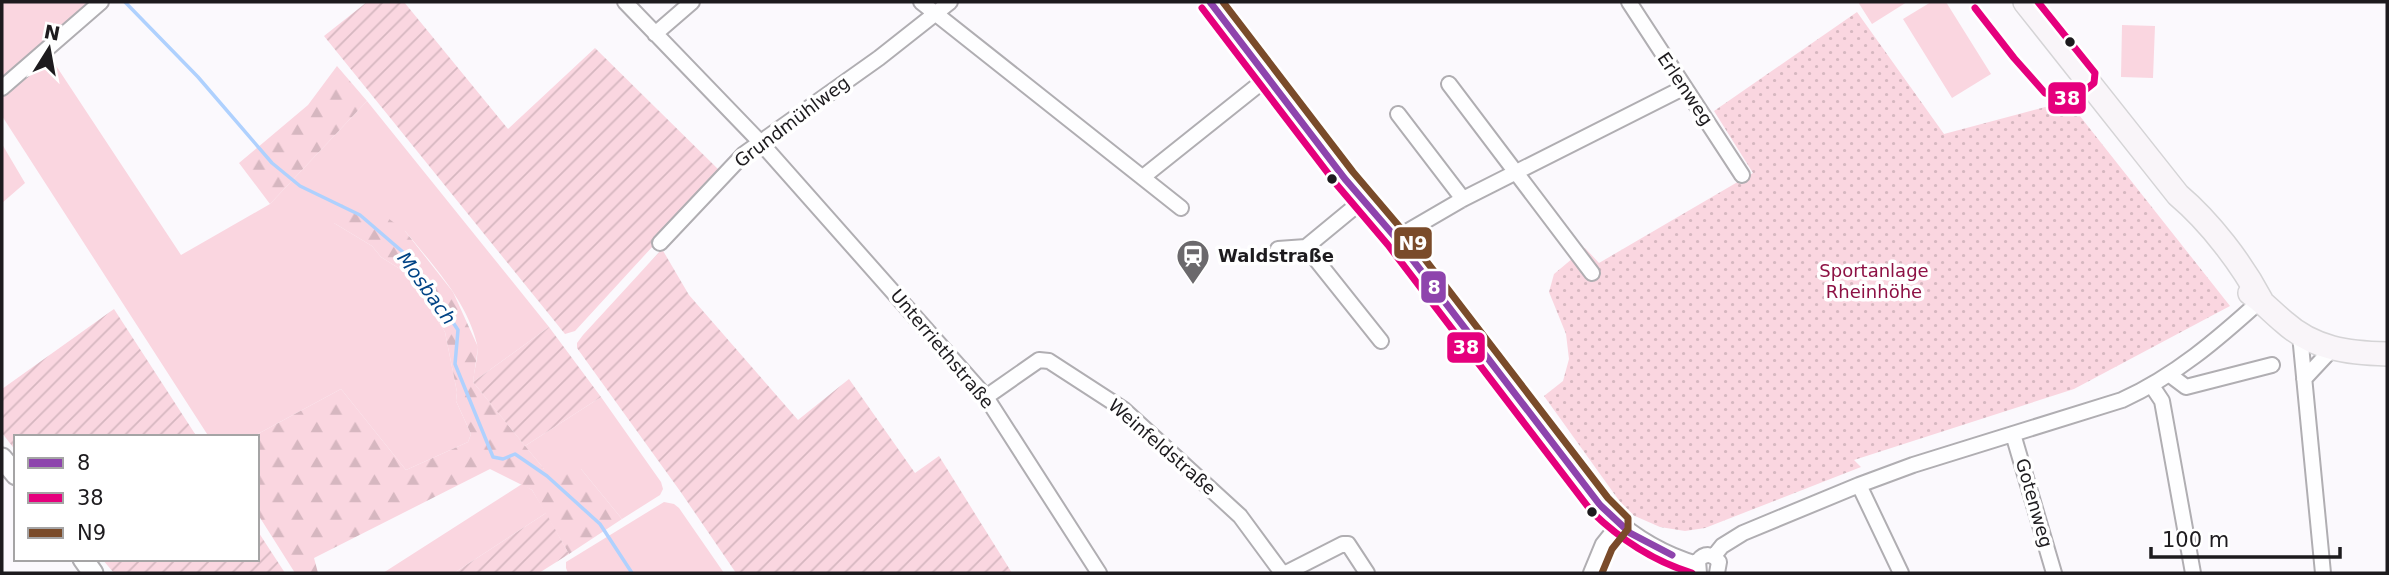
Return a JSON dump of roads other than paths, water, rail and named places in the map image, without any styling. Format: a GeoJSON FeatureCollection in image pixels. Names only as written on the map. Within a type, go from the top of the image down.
{"type":"FeatureCollection","features":[{"type":"Feature","properties":{"kind":"main road"},"geometry":{"type":"LineString","coordinates":[[2025,2],[2178,195],[2187,214],[2239,282],[2300,335],[2332,349],[2387,354]]}},
{"type":"Feature","properties":{"kind":"street"},"geometry":{"type":"LineString","coordinates":[[2,88],[102,2]]}},
{"type":"Feature","properties":{"kind":"street","name":"Unterriethstraße"},"geometry":{"type":"LineString","coordinates":[[625,2],[761,143],[986,397],[1099,573]]}},
{"type":"Feature","properties":{"kind":"street"},"geometry":{"type":"LineString","coordinates":[[655,34],[692,2]]}},
{"type":"Feature","properties":{"kind":"street"},"geometry":{"type":"LineString","coordinates":[[921,2],[1181,208]]}},
{"type":"Feature","properties":{"kind":"street","name":"Grundmühlweg"},"geometry":{"type":"LineString","coordinates":[[660,243],[744,154],[879,58],[950,2]]}},
{"type":"Feature","properties":{"kind":"street"},"geometry":{"type":"LineString","coordinates":[[1210,2],[1345,179],[1396,238],[1600,505],[1619,524],[1688,563],[1718,551],[1743,533],[1859,485],[1913,465],[2122,400],[2170,375],[2261,300]]}},
{"type":"Feature","properties":{"kind":"street","name":"Erlenweg"},"geometry":{"type":"LineString","coordinates":[[1629,2],[1742,175]]}},
{"type":"Feature","properties":{"kind":"street"},"geometry":{"type":"LineString","coordinates":[[1143,177],[1267,78]]}},
{"type":"Feature","properties":{"kind":"street"},"geometry":{"type":"LineString","coordinates":[[1449,84],[1592,273]]}},
{"type":"Feature","properties":{"kind":"street"},"geometry":{"type":"LineString","coordinates":[[1396,238],[1516,171],[1683,88]]}},
{"type":"Feature","properties":{"kind":"street"},"geometry":{"type":"LineString","coordinates":[[1398,114],[1463,199]]}},
{"type":"Feature","properties":{"kind":"street"},"geometry":{"type":"LineString","coordinates":[[1278,249],[1306,247],[1363,200]]}},
{"type":"Feature","properties":{"kind":"street"},"geometry":{"type":"LineString","coordinates":[[1306,247],[1381,341]]}},
{"type":"Feature","properties":{"kind":"street"},"geometry":{"type":"LineString","coordinates":[[2300,335],[2323,573]]}},
{"type":"Feature","properties":{"kind":"street"},"geometry":{"type":"LineString","coordinates":[[2304,379],[2332,349]]}},
{"type":"Feature","properties":{"kind":"street","name":"Weinfeldstraße"},"geometry":{"type":"LineString","coordinates":[[986,397],[1039,360],[1049,361],[1123,409],[1240,516],[1284,573],[1343,544],[1348,544],[1353,550],[1367,573]]}},
{"type":"Feature","properties":{"kind":"street"},"geometry":{"type":"LineString","coordinates":[[2170,375],[2186,387],[2272,365]]}},
{"type":"Feature","properties":{"kind":"street"},"geometry":{"type":"LineString","coordinates":[[2151,386],[2162,401],[2193,573]]}},
{"type":"Feature","properties":{"kind":"street","name":"Gotenweg"},"geometry":{"type":"LineString","coordinates":[[2013,433],[2054,573]]}},
{"type":"Feature","properties":{"kind":"street"},"geometry":{"type":"LineString","coordinates":[[2,458],[14,473]]}},
{"type":"Feature","properties":{"kind":"street"},"geometry":{"type":"LineString","coordinates":[[1859,485],[1901,573]]}},
{"type":"Feature","properties":{"kind":"street"},"geometry":{"type":"LineString","coordinates":[[1591,573],[1604,544],[1619,524]]}},
{"type":"Feature","properties":{"kind":"street"},"geometry":{"type":"LineString","coordinates":[[1717,573],[1720,566],[1718,551]]}},
{"type":"Feature","properties":{"kind":"waterway","name":"Mosbach"},"geometry":{"type":"LineString","coordinates":[[125,2],[198,77],[272,163],[300,186],[360,215],[411,259],[458,330],[455,364],[493,457],[503,459],[515,454],[547,476],[600,524],[632,573]]}},
{"type":"Feature","properties":{"kind":"place","name":"Waldstraße"},"geometry":{"type":"Point","coordinates":[1193,286]}},
{"type":"Feature","properties":{"kind":"park label","name":"Sportanlage Rheinhöhe"},"geometry":{"type":"Point","coordinates":[1874,281]}}]}
